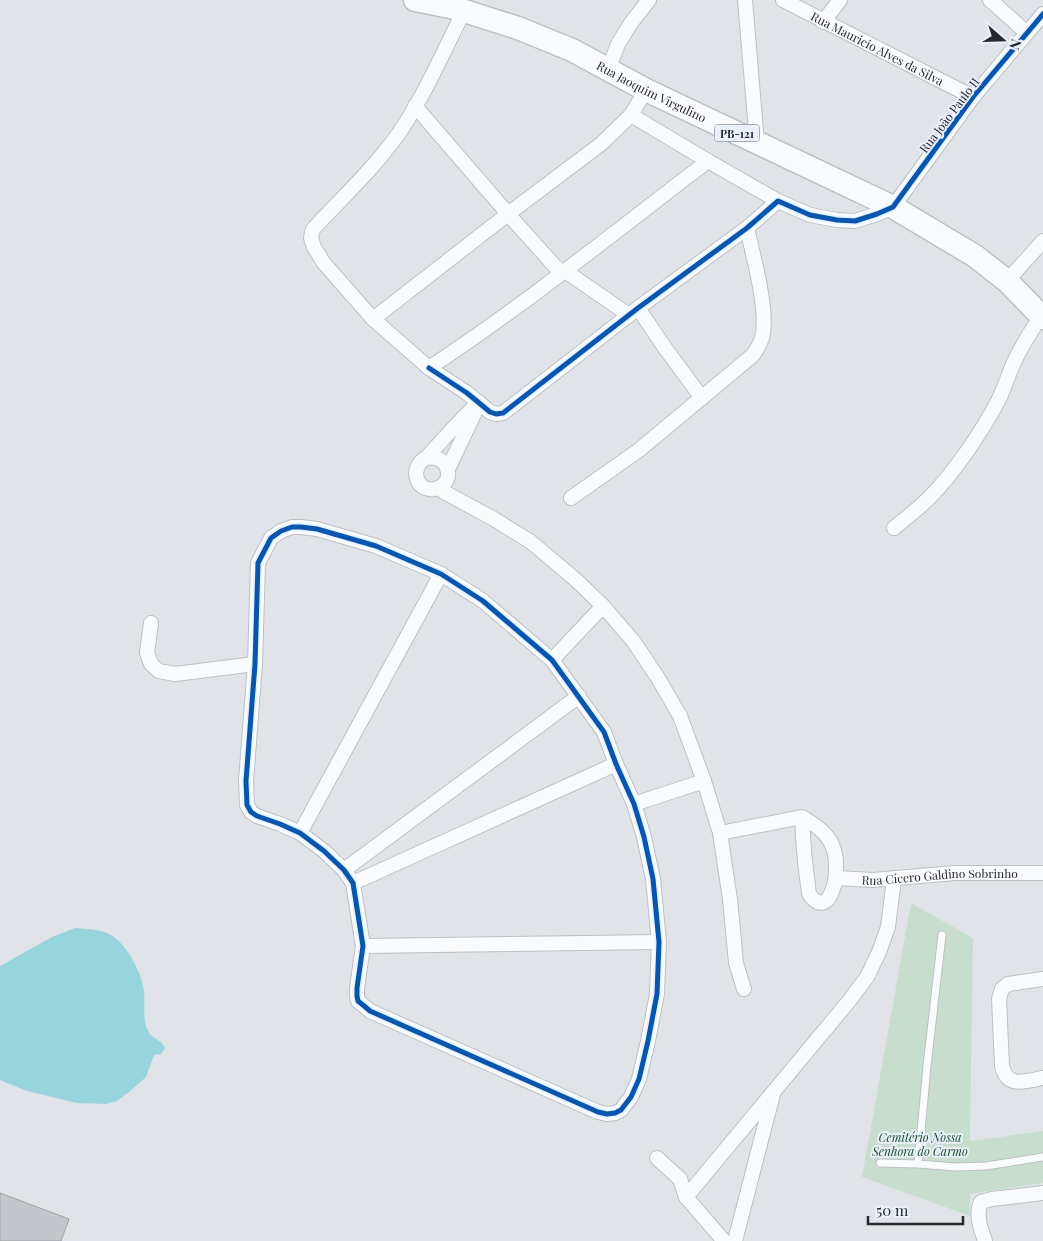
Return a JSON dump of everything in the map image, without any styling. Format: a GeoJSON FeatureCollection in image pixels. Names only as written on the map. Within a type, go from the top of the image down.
{"type":"FeatureCollection","features":[{"type":"Feature","properties":{"kind":"main road","name":"PB-121"},"geometry":{"type":"LineString","coordinates":[[414,0],[460,10]]}},
{"type":"Feature","properties":{"kind":"main road","name":"Rua Jaoquim Virgulino"},"geometry":{"type":"LineString","coordinates":[[460,10],[518,28],[572,50],[646,90],[892,207],[975,256],[1007,281],[1042,316]]}},
{"type":"Feature","properties":{"kind":"street"},"geometry":{"type":"LineString","coordinates":[[608,70],[618,44],[631,23],[650,0]]}},
{"type":"Feature","properties":{"kind":"street"},"geometry":{"type":"LineString","coordinates":[[745,0],[757,143]]}},
{"type":"Feature","properties":{"kind":"street","name":"Rua Mauricio Alves da Silva"},"geometry":{"type":"LineString","coordinates":[[783,0],[973,97]]}},
{"type":"Feature","properties":{"kind":"street"},"geometry":{"type":"LineString","coordinates":[[823,22],[840,0]]}},
{"type":"Feature","properties":{"kind":"street"},"geometry":{"type":"LineString","coordinates":[[990,0],[1034,30]]}},
{"type":"Feature","properties":{"kind":"street"},"geometry":{"type":"LineString","coordinates":[[460,10],[415,106],[399,133],[384,153],[314,228],[311,238],[323,262],[373,319],[429,368],[468,393],[490,412],[496,414],[503,413],[633,312],[747,228],[778,200]]}},
{"type":"Feature","properties":{"kind":"street","name":"Rua João Paulo II"},"geometry":{"type":"LineString","coordinates":[[892,207],[973,97],[1034,30],[1043,14]]}},
{"type":"Feature","properties":{"kind":"street"},"geometry":{"type":"LineString","coordinates":[[373,319],[601,144],[631,115],[646,90]]}},
{"type":"Feature","properties":{"kind":"street"},"geometry":{"type":"LineString","coordinates":[[415,106],[508,214],[563,272],[633,312],[665,348],[702,398]]}},
{"type":"Feature","properties":{"kind":"street"},"geometry":{"type":"LineString","coordinates":[[631,115],[708,161],[778,200],[810,215],[855,221],[892,207]]}},
{"type":"Feature","properties":{"kind":"street"},"geometry":{"type":"LineString","coordinates":[[429,368],[563,272],[708,161]]}},
{"type":"Feature","properties":{"kind":"street"},"geometry":{"type":"LineString","coordinates":[[571,498],[639,450],[753,355],[760,346],[764,323],[763,307],[747,228]]}},
{"type":"Feature","properties":{"kind":"street"},"geometry":{"type":"LineString","coordinates":[[1007,281],[1043,241]]}},
{"type":"Feature","properties":{"kind":"street"},"geometry":{"type":"LineString","coordinates":[[894,528],[929,498],[948,477],[966,452],[985,424],[1026,339],[1042,316]]}},
{"type":"Feature","properties":{"kind":"street"},"geometry":{"type":"LineString","coordinates":[[479,402],[448,469],[447,479],[440,487],[428,489],[424,487],[418,481],[416,472],[419,464],[479,402]]}},
{"type":"Feature","properties":{"kind":"street"},"geometry":{"type":"LineString","coordinates":[[426,458],[439,459],[448,469]]}},
{"type":"Feature","properties":{"kind":"street"},"geometry":{"type":"LineString","coordinates":[[440,487],[444,492],[494,519],[531,542],[576,580],[603,606],[634,642],[658,678],[680,716],[704,781],[720,833],[730,898],[736,963],[744,989]]}},
{"type":"Feature","properties":{"kind":"street"},"geometry":{"type":"LineString","coordinates":[[302,526],[317,529],[376,546],[441,574],[483,601],[552,660],[604,732],[634,804],[644,837],[653,879],[659,942],[657,994],[638,1079],[631,1097],[625,1106],[615,1113],[598,1112],[362,1006],[357,996],[363,946],[353,883],[344,870],[324,851],[300,833],[258,816],[251,812],[247,805],[246,781],[255,664],[258,563],[271,538],[281,531],[302,526]]}},
{"type":"Feature","properties":{"kind":"street"},"geometry":{"type":"LineString","coordinates":[[300,833],[441,574]]}},
{"type":"Feature","properties":{"kind":"street"},"geometry":{"type":"LineString","coordinates":[[552,660],[603,606]]}},
{"type":"Feature","properties":{"kind":"street"},"geometry":{"type":"LineString","coordinates":[[151,623],[147,653],[151,664],[159,671],[175,674],[255,664]]}},
{"type":"Feature","properties":{"kind":"street"},"geometry":{"type":"LineString","coordinates":[[344,870],[579,696]]}},
{"type":"Feature","properties":{"kind":"street"},"geometry":{"type":"LineString","coordinates":[[353,883],[616,764]]}},
{"type":"Feature","properties":{"kind":"street"},"geometry":{"type":"LineString","coordinates":[[634,804],[704,781]]}},
{"type":"Feature","properties":{"kind":"street"},"geometry":{"type":"LineString","coordinates":[[720,833],[802,817],[812,823],[823,831],[832,843],[837,858],[836,878],[831,894],[824,902],[818,902],[809,895],[802,817]]}},
{"type":"Feature","properties":{"kind":"street","name":"Rua Cícero Galdino Sobrinho"},"geometry":{"type":"LineString","coordinates":[[836,878],[873,880],[955,873],[1043,873]]}},
{"type":"Feature","properties":{"kind":"street"},"geometry":{"type":"LineString","coordinates":[[686,1197],[867,977],[888,928],[894,879]]}},
{"type":"Feature","properties":{"kind":"street"},"geometry":{"type":"LineString","coordinates":[[363,946],[659,942]]}},
{"type":"Feature","properties":{"kind":"street"},"geometry":{"type":"LineString","coordinates":[[1043,979],[1008,984],[1002,989],[1000,1000],[1002,1066],[1004,1073],[1016,1082],[1043,1078]]}},
{"type":"Feature","properties":{"kind":"street"},"geometry":{"type":"LineString","coordinates":[[735,1241],[774,1090]]}},
{"type":"Feature","properties":{"kind":"street"},"geometry":{"type":"LineString","coordinates":[[656,1158],[680,1179],[686,1197],[724,1241]]}},
{"type":"Feature","properties":{"kind":"street"},"geometry":{"type":"LineString","coordinates":[[986,1241],[979,1221],[981,1202],[1043,1193]]}},
{"type":"Feature","properties":{"kind":"lane"},"geometry":{"type":"LineString","coordinates":[[918,1164],[942,934]]}},
{"type":"Feature","properties":{"kind":"lane"},"geometry":{"type":"LineString","coordinates":[[880,1163],[956,1167],[986,1166],[1043,1157]]}},
{"type":"Feature","properties":{"kind":"green space","name":"Cemitério Nossa Senhora do Carmo"},"geometry":{"type":"Polygon","coordinates":[[[911,903],[973,938],[970,1141],[1043,1131],[1043,1183],[970,1194],[970,1216],[862,1177],[911,903]]]}},
{"type":"Feature","properties":{"kind":"water"},"geometry":{"type":"Polygon","coordinates":[[[75,928],[105,932],[115,938],[127,951],[137,967],[143,984],[146,1026],[150,1034],[161,1042],[165,1048],[161,1054],[154,1055],[146,1077],[117,1101],[106,1104],[77,1103],[27,1091],[0,1080],[0,966],[52,937],[75,928]]]}},
{"type":"Feature","properties":{"kind":"building"},"geometry":{"type":"Polygon","coordinates":[[[0,1193],[69,1219],[61,1241],[0,1241],[0,1193]]]}},
{"type":"Feature","properties":{"kind":"cycle path"},"geometry":{"type":"LineString","coordinates":[[429,368],[467,393],[490,412],[496,414],[503,413],[638,308],[747,228],[778,201],[810,215],[855,221],[893,207],[973,97],[1043,14]]}},
{"type":"Feature","properties":{"kind":"cycle path"},"geometry":{"type":"LineString","coordinates":[[292,527],[317,529],[376,546],[441,574],[483,601],[552,660],[604,732],[634,804],[644,837],[653,879],[659,942],[657,994],[648,1041],[639,1079],[631,1097],[621,1110],[607,1114],[598,1112],[370,1011],[358,1001],[357,996],[363,946],[353,883],[344,870],[324,851],[300,833],[257,816],[251,812],[247,805],[246,781],[255,664],[258,563],[271,538],[281,531],[292,527]]}}]}
